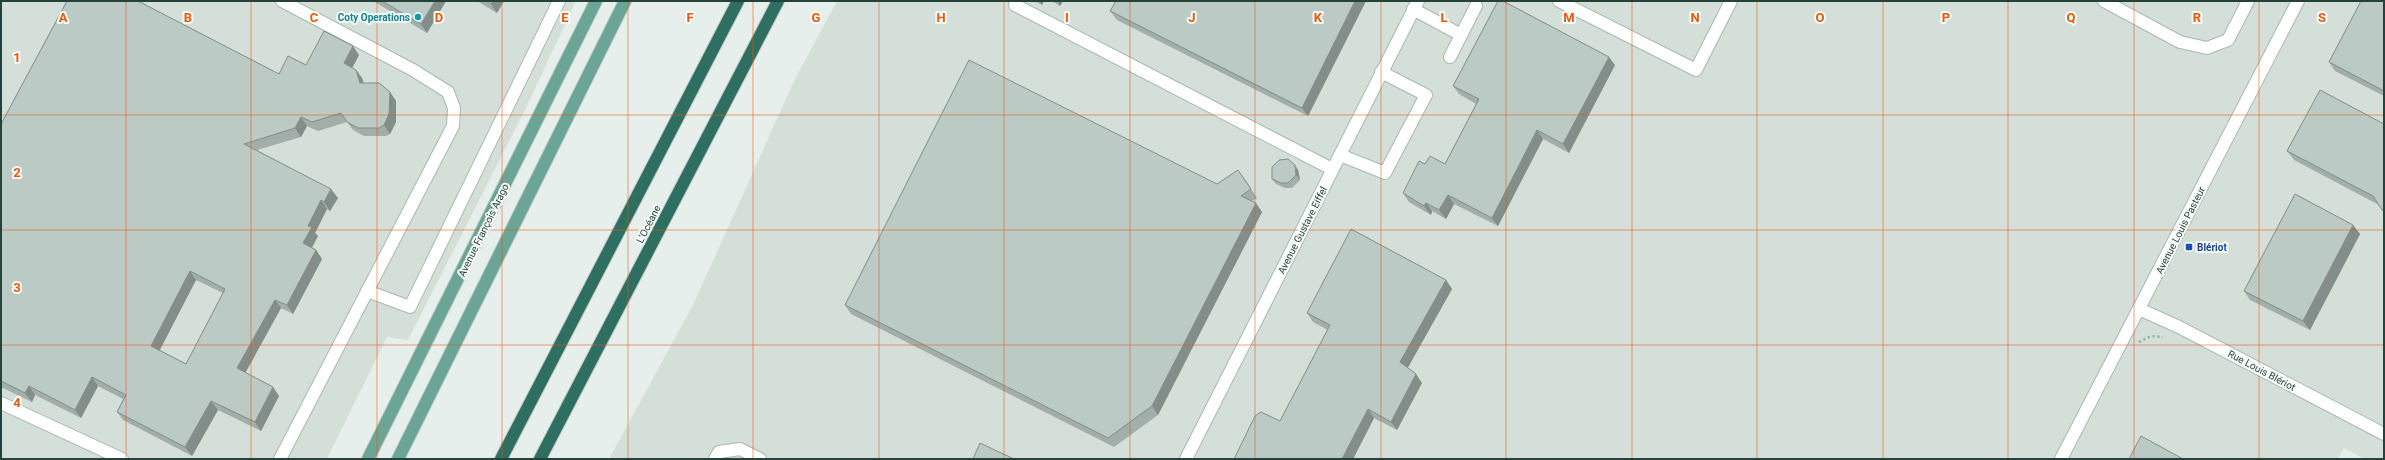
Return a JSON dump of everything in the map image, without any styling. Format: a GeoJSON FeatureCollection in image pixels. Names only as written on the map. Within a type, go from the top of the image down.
{"type":"FeatureCollection","features":[{"type":"Feature","properties":{"kind":"highway"},"geometry":{"type":"LineString","coordinates":[[501,459],[738,1]]}},
{"type":"Feature","properties":{"kind":"highway","name":"L’Océane"},"geometry":{"type":"LineString","coordinates":[[540,459],[778,1]]}},
{"type":"Feature","properties":{"kind":"main road","name":"Avenue François Arago"},"geometry":{"type":"LineString","coordinates":[[368,459],[596,1]]}},
{"type":"Feature","properties":{"kind":"main road"},"geometry":{"type":"LineString","coordinates":[[398,459],[625,1]]}},
{"type":"Feature","properties":{"kind":"street"},"geometry":{"type":"LineString","coordinates":[[280,459],[453,126],[454,108],[448,92],[413,70],[282,1]]}},
{"type":"Feature","properties":{"kind":"street"},"geometry":{"type":"LineString","coordinates":[[367,291],[410,307],[559,1]]}},
{"type":"Feature","properties":{"kind":"street"},"geometry":{"type":"LineString","coordinates":[[1559,1],[1696,70],[1731,1]]}},
{"type":"Feature","properties":{"kind":"street"},"geometry":{"type":"LineString","coordinates":[[2104,1],[2180,42],[2207,48],[2228,40],[2248,1]]}},
{"type":"Feature","properties":{"kind":"street","name":"Avenue Louis Pasteur"},"geometry":{"type":"LineString","coordinates":[[2061,459],[2298,1]]}},
{"type":"Feature","properties":{"kind":"street"},"geometry":{"type":"LineString","coordinates":[[1015,5],[1332,170]]}},
{"type":"Feature","properties":{"kind":"street"},"geometry":{"type":"LineString","coordinates":[[1415,5],[1461,35]]}},
{"type":"Feature","properties":{"kind":"street","name":"Avenue Gustave Eiffel"},"geometry":{"type":"LineString","coordinates":[[1186,459],[1415,5]]}},
{"type":"Feature","properties":{"kind":"street"},"geometry":{"type":"LineString","coordinates":[[1450,57],[1476,6]]}},
{"type":"Feature","properties":{"kind":"street"},"geometry":{"type":"LineString","coordinates":[[1340,155],[1385,173],[1426,95],[1382,72]]}},
{"type":"Feature","properties":{"kind":"street","name":"Rue Louis Blériot"},"geometry":{"type":"LineString","coordinates":[[2139,309],[2179,327],[2384,434]]}},
{"type":"Feature","properties":{"kind":"street"},"geometry":{"type":"LineString","coordinates":[[1,403],[122,459]]}},
{"type":"Feature","properties":{"kind":"street"},"geometry":{"type":"LineString","coordinates":[[715,459],[719,452],[740,449],[760,459]]}},
{"type":"Feature","properties":{"kind":"path"},"geometry":{"type":"LineString","coordinates":[[2134,346],[2152,336],[2164,338]]}},
{"type":"Feature","properties":{"kind":"shaded area"},"geometry":{"type":"Polygon","coordinates":[[[1,1],[576,1],[524,112],[408,340],[387,337],[327,459],[1,459],[1,1]]]}},
{"type":"Feature","properties":{"kind":"shaded area"},"geometry":{"type":"Polygon","coordinates":[[[837,1],[2384,1],[2384,459],[2365,459],[2344,448],[2338,459],[609,459],[693,305],[795,79],[837,1]]]}},
{"type":"Feature","properties":{"kind":"building"},"geometry":{"type":"Polygon","coordinates":[[[67,1],[138,1],[279,74],[288,56],[306,65],[324,31],[353,46],[344,63],[356,70],[360,83],[379,83],[390,92],[389,114],[384,125],[379,128],[358,128],[347,122],[341,113],[312,122],[301,117],[295,128],[244,144],[331,189],[324,202],[321,200],[308,226],[312,227],[303,243],[316,250],[287,305],[275,300],[237,368],[273,387],[255,422],[211,401],[185,447],[117,412],[126,395],[92,377],[75,410],[29,386],[25,393],[1,381],[1,124],[67,1]],[[190,271],[151,346],[186,364],[225,289],[190,271]]]}},
{"type":"Feature","properties":{"kind":"building"},"geometry":{"type":"Polygon","coordinates":[[[382,1],[435,1],[421,24],[382,1]]]}},
{"type":"Feature","properties":{"kind":"building"},"geometry":{"type":"Polygon","coordinates":[[[486,1],[493,1],[491,4],[486,1]]]}},
{"type":"Feature","properties":{"kind":"building"},"geometry":{"type":"Polygon","coordinates":[[[1116,1],[1355,1],[1302,108],[1110,11],[1116,1]]]}},
{"type":"Feature","properties":{"kind":"building"},"geometry":{"type":"Polygon","coordinates":[[[1498,1],[1503,1],[1609,57],[1563,144],[1537,130],[1492,218],[1448,195],[1439,210],[1426,203],[1424,206],[1403,193],[1419,161],[1425,164],[1430,156],[1445,164],[1479,99],[1453,86],[1498,1]]]}},
{"type":"Feature","properties":{"kind":"building"},"geometry":{"type":"Polygon","coordinates":[[[2361,1],[2384,1],[2384,91],[2329,62],[2361,1]]]}},
{"type":"Feature","properties":{"kind":"building"},"geometry":{"type":"Polygon","coordinates":[[[969,60],[1217,184],[1238,170],[1251,189],[1241,196],[1256,203],[1152,406],[1108,438],[845,305],[969,60]]]}},
{"type":"Feature","properties":{"kind":"building"},"geometry":{"type":"Polygon","coordinates":[[[2320,90],[2384,124],[2384,211],[2373,196],[2287,151],[2320,90]]]}},
{"type":"Feature","properties":{"kind":"building"},"geometry":{"type":"Polygon","coordinates":[[[1288,159],[1295,165],[1296,175],[1288,183],[1281,183],[1272,179],[1272,167],[1279,160],[1288,159]]]}},
{"type":"Feature","properties":{"kind":"building"},"geometry":{"type":"Polygon","coordinates":[[[2295,194],[2353,225],[2303,321],[2244,291],[2295,194]]]}},
{"type":"Feature","properties":{"kind":"building"},"geometry":{"type":"Polygon","coordinates":[[[1351,229],[1446,280],[1400,362],[1416,374],[1391,422],[1368,409],[1342,459],[1234,459],[1255,416],[1261,412],[1280,421],[1330,325],[1307,313],[1351,229]]]}},
{"type":"Feature","properties":{"kind":"building"},"geometry":{"type":"Polygon","coordinates":[[[2141,436],[2183,459],[2129,459],[2141,436]]]}},
{"type":"Feature","properties":{"kind":"building"},"geometry":{"type":"Polygon","coordinates":[[[980,443],[1014,459],[973,459],[980,443]]]}},
{"type":"Feature","properties":{"kind":"place","name":"Coty Operations"},"geometry":{"type":"Point","coordinates":[418,17]}},
{"type":"Feature","properties":{"kind":"place","name":"Blériot"},"geometry":{"type":"Point","coordinates":[2189,247]}}]}
